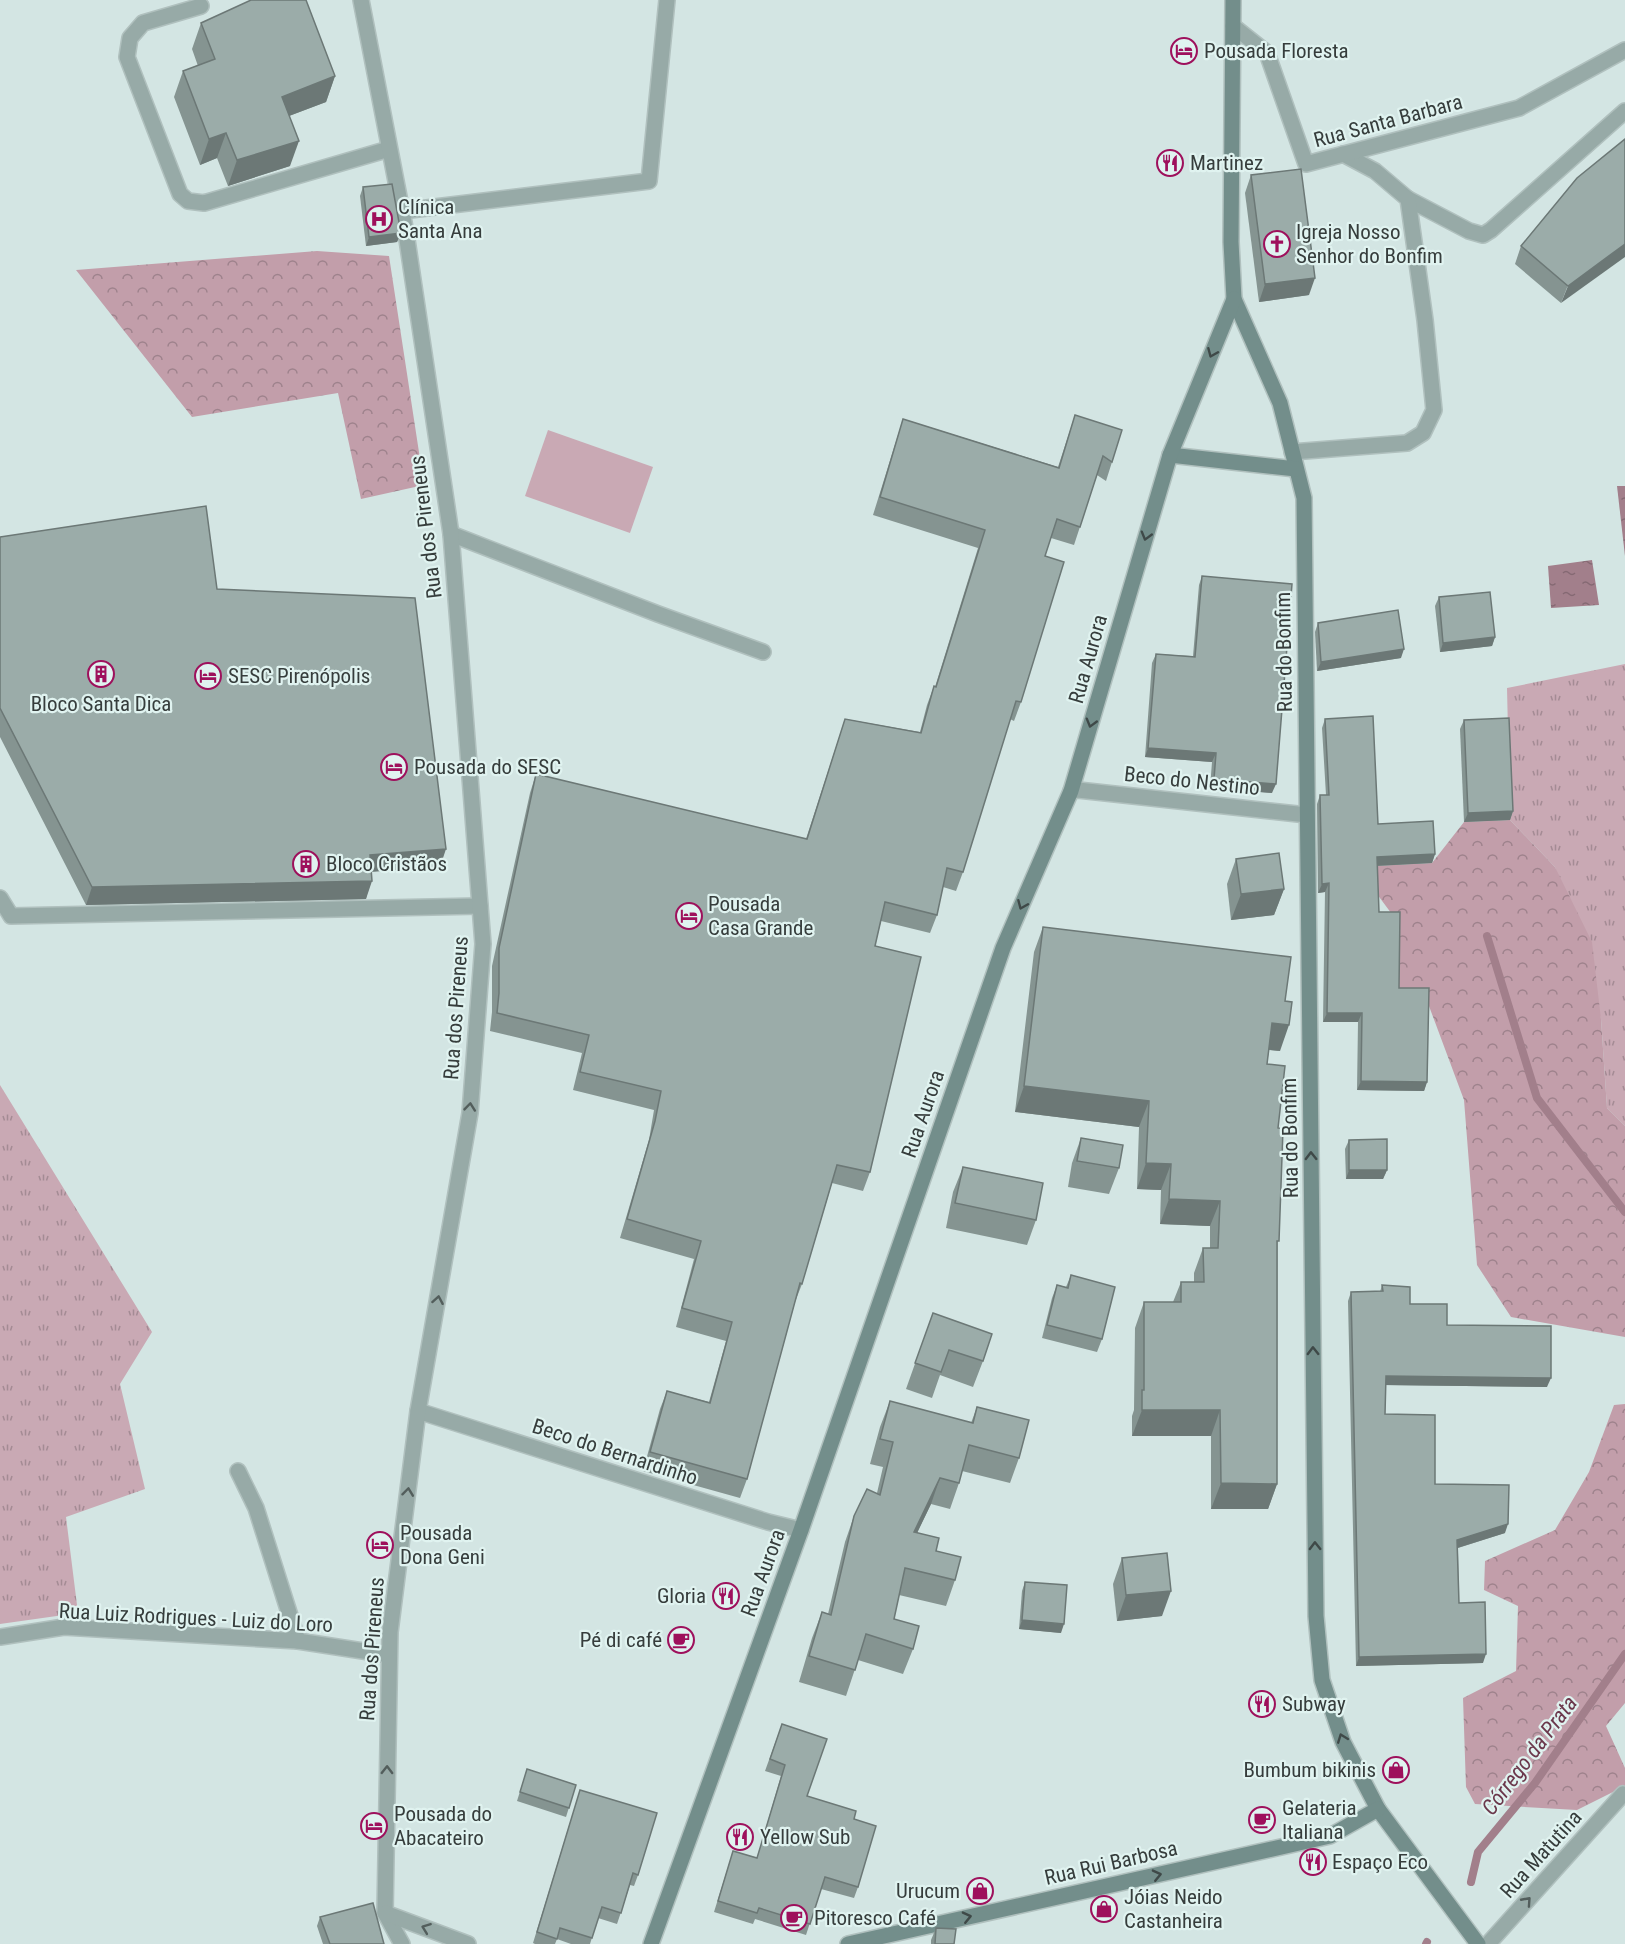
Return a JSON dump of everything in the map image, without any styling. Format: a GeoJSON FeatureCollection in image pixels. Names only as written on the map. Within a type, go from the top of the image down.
{"type":"FeatureCollection","features":[{"type":"Feature","properties":{"kind":"main road"},"geometry":{"type":"LineString","coordinates":[[1233,0],[1231,242],[1234,299]]}},
{"type":"Feature","properties":{"kind":"main road","name":"Rua do Bonfim"},"geometry":{"type":"LineString","coordinates":[[1234,299],[1281,403],[1304,498],[1316,1616],[1322,1680],[1343,1742],[1378,1809],[1478,1944]]}},
{"type":"Feature","properties":{"kind":"main road","name":"Rua Aurora"},"geometry":{"type":"LineString","coordinates":[[651,1944],[801,1530],[1003,948],[1071,791],[1170,455],[1234,299]]}},
{"type":"Feature","properties":{"kind":"main road"},"geometry":{"type":"LineString","coordinates":[[1170,455],[1296,469]]}},
{"type":"Feature","properties":{"kind":"main road","name":"Rua Rui Barbosa"},"geometry":{"type":"LineString","coordinates":[[848,1944],[1330,1836],[1378,1809]]}},
{"type":"Feature","properties":{"kind":"main road"},"geometry":{"type":"LineString","coordinates":[[657,1944],[659,1923]]}},
{"type":"Feature","properties":{"kind":"street","name":"Rua dos Pireneus"},"geometry":{"type":"LineString","coordinates":[[362,0],[402,211],[452,534],[483,944],[470,1113],[418,1411],[390,1632],[385,1912],[402,1944]]}},
{"type":"Feature","properties":{"kind":"street"},"geometry":{"type":"LineString","coordinates":[[402,211],[649,181],[667,0]]}},
{"type":"Feature","properties":{"kind":"street"},"geometry":{"type":"LineString","coordinates":[[201,6],[143,23],[130,38],[127,57],[180,194],[188,201],[204,203],[389,149]]}},
{"type":"Feature","properties":{"kind":"street","name":"Rua Santa Barbara"},"geometry":{"type":"LineString","coordinates":[[1233,26],[1267,53],[1306,164],[1519,108],[1625,50]]}},
{"type":"Feature","properties":{"kind":"street"},"geometry":{"type":"LineString","coordinates":[[1343,154],[1375,171],[1408,199],[1470,231],[1483,235],[1625,111]]}},
{"type":"Feature","properties":{"kind":"street"},"geometry":{"type":"LineString","coordinates":[[1292,452],[1407,443],[1423,432],[1434,410],[1425,320],[1408,199]]}},
{"type":"Feature","properties":{"kind":"street"},"geometry":{"type":"LineString","coordinates":[[452,534],[763,652]]}},
{"type":"Feature","properties":{"kind":"street","name":"Beco do Nestino"},"geometry":{"type":"LineString","coordinates":[[1071,791],[1307,815]]}},
{"type":"Feature","properties":{"kind":"street"},"geometry":{"type":"LineString","coordinates":[[0,898],[11,916],[480,906]]}},
{"type":"Feature","properties":{"kind":"street","name":"Beco do Bernardinho"},"geometry":{"type":"LineString","coordinates":[[418,1411],[768,1522],[801,1530]]}},
{"type":"Feature","properties":{"kind":"street"},"geometry":{"type":"LineString","coordinates":[[238,1471],[256,1508],[298,1641]]}},
{"type":"Feature","properties":{"kind":"street","name":"Rua Luiz Rodrigues - Luiz do Loro"},"geometry":{"type":"LineString","coordinates":[[0,1637],[64,1627],[298,1641],[389,1655]]}},
{"type":"Feature","properties":{"kind":"street","name":"Rua Matutina"},"geometry":{"type":"LineString","coordinates":[[1488,1944],[1625,1795]]}},
{"type":"Feature","properties":{"kind":"street"},"geometry":{"type":"LineString","coordinates":[[385,1912],[468,1944]]}},
{"type":"Feature","properties":{"kind":"green space"},"geometry":{"type":"Polygon","coordinates":[[[317,251],[389,256],[424,485],[361,499],[338,393],[192,417],[76,270],[317,251]]]}},
{"type":"Feature","properties":{"kind":"green space"},"geometry":{"type":"Polygon","coordinates":[[[548,430],[653,467],[630,533],[525,496],[548,430]]]}},
{"type":"Feature","properties":{"kind":"green space"},"geometry":{"type":"Polygon","coordinates":[[[1625,664],[1625,1126],[1607,1108],[1601,1019],[1555,867],[1510,820],[1507,688],[1625,664]]]}},
{"type":"Feature","properties":{"kind":"green space"},"geometry":{"type":"Polygon","coordinates":[[[1510,820],[1555,867],[1592,942],[1601,1019],[1607,1108],[1625,1126],[1625,1337],[1511,1317],[1477,1265],[1464,1100],[1426,998],[1395,997],[1397,921],[1374,890],[1373,866],[1432,863],[1464,822],[1510,820]]]}},
{"type":"Feature","properties":{"kind":"green space"},"geometry":{"type":"Polygon","coordinates":[[[0,1085],[152,1332],[120,1384],[145,1489],[66,1517],[78,1613],[0,1624],[0,1085]]]}},
{"type":"Feature","properties":{"kind":"green space"},"geometry":{"type":"Polygon","coordinates":[[[1625,1404],[1625,1703],[1606,1726],[1625,1768],[1625,1786],[1577,1810],[1475,1804],[1466,1787],[1463,1698],[1516,1671],[1518,1606],[1484,1590],[1485,1561],[1555,1530],[1589,1472],[1614,1405],[1625,1404]]]}},
{"type":"Feature","properties":{"kind":"water"},"geometry":{"type":"Polygon","coordinates":[[[1617,486],[1625,486],[1625,556],[1617,486]]]}},
{"type":"Feature","properties":{"kind":"water"},"geometry":{"type":"Polygon","coordinates":[[[1592,560],[1599,605],[1551,608],[1548,566],[1592,560]]]}},
{"type":"Feature","properties":{"kind":"building"},"geometry":{"type":"Polygon","coordinates":[[[251,0],[306,0],[335,76],[282,97],[299,141],[237,160],[226,133],[209,139],[183,71],[215,59],[201,23],[251,0]]]}},
{"type":"Feature","properties":{"kind":"building"},"geometry":{"type":"Polygon","coordinates":[[[1625,139],[1625,244],[1568,286],[1521,246],[1577,178],[1625,139]]]}},
{"type":"Feature","properties":{"kind":"building","name":"Igreja Nosso Senhor do Bonfim"},"geometry":{"type":"Polygon","coordinates":[[[1301,169],[1315,278],[1265,284],[1251,175],[1301,169]]]}},
{"type":"Feature","properties":{"kind":"building","name":"Clínica Santa Ana"},"geometry":{"type":"Polygon","coordinates":[[[392,184],[401,233],[369,237],[363,187],[392,184]]]}},
{"type":"Feature","properties":{"kind":"building"},"geometry":{"type":"Polygon","coordinates":[[[1075,415],[1122,430],[1112,462],[1103,456],[1080,527],[1057,519],[1045,556],[1064,562],[1021,702],[1016,701],[963,872],[947,868],[937,915],[885,902],[875,946],[921,957],[870,1172],[837,1165],[802,1284],[800,1283],[747,1479],[650,1452],[667,1391],[710,1403],[732,1322],[682,1308],[701,1241],[627,1219],[655,1121],[661,1091],[580,1072],[589,1035],[497,1013],[499,948],[536,774],[807,839],[845,719],[921,733],[985,530],[880,497],[903,419],[1059,468],[1075,415]]]}},
{"type":"Feature","properties":{"kind":"building","name":"SESC Pirenópolis"},"geometry":{"type":"Polygon","coordinates":[[[206,506],[217,589],[415,598],[446,849],[370,855],[372,881],[92,887],[0,708],[0,537],[206,506]]]}},
{"type":"Feature","properties":{"kind":"building"},"geometry":{"type":"Polygon","coordinates":[[[1202,576],[1292,584],[1276,784],[1214,779],[1216,753],[1148,748],[1156,654],[1195,657],[1202,576]]]}},
{"type":"Feature","properties":{"kind":"building"},"geometry":{"type":"Polygon","coordinates":[[[1490,592],[1495,637],[1443,643],[1439,597],[1490,592]]]}},
{"type":"Feature","properties":{"kind":"building"},"geometry":{"type":"Polygon","coordinates":[[[1398,610],[1404,649],[1321,662],[1318,623],[1398,610]]]}},
{"type":"Feature","properties":{"kind":"building"},"geometry":{"type":"Polygon","coordinates":[[[1373,716],[1378,824],[1433,821],[1435,854],[1377,857],[1379,912],[1400,912],[1399,988],[1429,988],[1427,1082],[1361,1081],[1362,1013],[1327,1013],[1329,883],[1322,884],[1320,795],[1329,795],[1325,719],[1373,716]]]}},
{"type":"Feature","properties":{"kind":"building"},"geometry":{"type":"Polygon","coordinates":[[[1509,718],[1513,811],[1468,813],[1464,720],[1509,718]]]}},
{"type":"Feature","properties":{"kind":"building"},"geometry":{"type":"Polygon","coordinates":[[[1279,853],[1284,889],[1241,894],[1236,859],[1279,853]]]}},
{"type":"Feature","properties":{"kind":"building"},"geometry":{"type":"Polygon","coordinates":[[[1043,927],[1291,957],[1285,1001],[1292,1002],[1289,1025],[1272,1023],[1267,1064],[1285,1066],[1278,1128],[1283,1129],[1279,1241],[1277,1241],[1277,1484],[1221,1483],[1220,1410],[1142,1410],[1144,1302],[1181,1302],[1181,1282],[1204,1282],[1203,1248],[1218,1248],[1220,1201],[1169,1199],[1171,1164],[1146,1163],[1149,1101],[1024,1086],[1043,927]]]}},
{"type":"Feature","properties":{"kind":"building"},"geometry":{"type":"Polygon","coordinates":[[[1081,1138],[1123,1145],[1119,1168],[1077,1161],[1081,1138]]]}},
{"type":"Feature","properties":{"kind":"building"},"geometry":{"type":"Polygon","coordinates":[[[1387,1139],[1387,1170],[1349,1170],[1349,1140],[1387,1139]]]}},
{"type":"Feature","properties":{"kind":"building"},"geometry":{"type":"Polygon","coordinates":[[[963,1167],[1043,1183],[1036,1220],[955,1203],[963,1167]]]}},
{"type":"Feature","properties":{"kind":"building"},"geometry":{"type":"Polygon","coordinates":[[[1071,1275],[1115,1287],[1102,1339],[1047,1325],[1057,1285],[1068,1288],[1071,1275]]]}},
{"type":"Feature","properties":{"kind":"building"},"geometry":{"type":"Polygon","coordinates":[[[1382,1285],[1410,1287],[1410,1304],[1447,1304],[1447,1325],[1551,1326],[1551,1378],[1386,1376],[1385,1414],[1435,1415],[1435,1484],[1509,1485],[1508,1524],[1457,1540],[1459,1603],[1485,1602],[1486,1654],[1359,1657],[1351,1292],[1383,1291],[1382,1285]]]}},
{"type":"Feature","properties":{"kind":"building"},"geometry":{"type":"Polygon","coordinates":[[[933,1313],[992,1334],[983,1361],[949,1350],[941,1372],[915,1363],[933,1313]]]}},
{"type":"Feature","properties":{"kind":"building"},"geometry":{"type":"Polygon","coordinates":[[[890,1401],[973,1423],[977,1407],[1029,1420],[1019,1458],[969,1445],[959,1483],[940,1478],[914,1532],[939,1538],[936,1551],[961,1557],[955,1580],[905,1568],[894,1619],[919,1626],[913,1649],[866,1634],[855,1670],[809,1656],[822,1612],[831,1615],[854,1516],[867,1489],[880,1495],[893,1442],[880,1439],[890,1401]]]}},
{"type":"Feature","properties":{"kind":"building"},"geometry":{"type":"Polygon","coordinates":[[[1167,1553],[1171,1591],[1126,1595],[1122,1558],[1167,1553]]]}},
{"type":"Feature","properties":{"kind":"building"},"geometry":{"type":"Polygon","coordinates":[[[1025,1582],[1067,1585],[1064,1624],[1022,1620],[1025,1582]]]}},
{"type":"Feature","properties":{"kind":"building"},"geometry":{"type":"Polygon","coordinates":[[[782,1724],[827,1739],[807,1796],[856,1811],[854,1819],[876,1826],[858,1887],[825,1877],[810,1924],[759,1908],[757,1913],[718,1901],[733,1851],[757,1858],[785,1765],[770,1759],[782,1724]]]}},
{"type":"Feature","properties":{"kind":"building"},"geometry":{"type":"Polygon","coordinates":[[[527,1769],[576,1785],[569,1808],[520,1792],[527,1769]]]}},
{"type":"Feature","properties":{"kind":"building"},"geometry":{"type":"Polygon","coordinates":[[[580,1790],[657,1813],[638,1875],[633,1873],[621,1913],[602,1907],[592,1938],[560,1928],[557,1939],[537,1932],[580,1790]]]}},
{"type":"Feature","properties":{"kind":"building"},"geometry":{"type":"Polygon","coordinates":[[[373,1903],[384,1944],[330,1944],[320,1917],[373,1903]]]}},
{"type":"Feature","properties":{"kind":"building"},"geometry":{"type":"Polygon","coordinates":[[[936,1928],[956,1929],[954,1944],[935,1944],[936,1928]]]}},
{"type":"Feature","properties":{"kind":"waterway"},"geometry":{"type":"LineString","coordinates":[[1487,936],[1537,1098],[1625,1212]]}},
{"type":"Feature","properties":{"kind":"waterway","name":"Córrego da Prata"},"geometry":{"type":"LineString","coordinates":[[1471,1882],[1478,1852],[1535,1783],[1625,1654]]}},
{"type":"Feature","properties":{"kind":"place","name":"Pousada Floresta"},"geometry":{"type":"Point","coordinates":[1184,51]}},
{"type":"Feature","properties":{"kind":"place","name":"Martinez"},"geometry":{"type":"Point","coordinates":[1170,163]}},
{"type":"Feature","properties":{"kind":"place","name":"Clínica Santa Ana"},"geometry":{"type":"Point","coordinates":[379,219]}},
{"type":"Feature","properties":{"kind":"place","name":"Igreja Nosso Senhor do Bonfim"},"geometry":{"type":"Point","coordinates":[1277,244]}},
{"type":"Feature","properties":{"kind":"place","name":"Bloco Santa Dica"},"geometry":{"type":"Point","coordinates":[101,674]}},
{"type":"Feature","properties":{"kind":"place","name":"SESC Pirenópolis"},"geometry":{"type":"Point","coordinates":[208,676]}},
{"type":"Feature","properties":{"kind":"place","name":"Pousada do SESC"},"geometry":{"type":"Point","coordinates":[394,767]}},
{"type":"Feature","properties":{"kind":"place","name":"Bloco Cristãos"},"geometry":{"type":"Point","coordinates":[306,864]}},
{"type":"Feature","properties":{"kind":"place","name":"Pousada Casa Grande"},"geometry":{"type":"Point","coordinates":[689,916]}},
{"type":"Feature","properties":{"kind":"place","name":"Pousada Dona Geni"},"geometry":{"type":"Point","coordinates":[380,1545]}},
{"type":"Feature","properties":{"kind":"place","name":"Gloria"},"geometry":{"type":"Point","coordinates":[726,1596]}},
{"type":"Feature","properties":{"kind":"place","name":"Pé di café"},"geometry":{"type":"Point","coordinates":[681,1640]}},
{"type":"Feature","properties":{"kind":"place","name":"Subway"},"geometry":{"type":"Point","coordinates":[1262,1704]}},
{"type":"Feature","properties":{"kind":"place","name":"Bumbum bikinis"},"geometry":{"type":"Point","coordinates":[1396,1770]}},
{"type":"Feature","properties":{"kind":"place","name":"Gelateria Italiana"},"geometry":{"type":"Point","coordinates":[1262,1820]}},
{"type":"Feature","properties":{"kind":"place","name":"Pousada do Abacateiro"},"geometry":{"type":"Point","coordinates":[374,1826]}},
{"type":"Feature","properties":{"kind":"place","name":"Yellow Sub"},"geometry":{"type":"Point","coordinates":[740,1837]}},
{"type":"Feature","properties":{"kind":"place","name":"Espaço Eco"},"geometry":{"type":"Point","coordinates":[1313,1862]}},
{"type":"Feature","properties":{"kind":"place","name":"Urucum"},"geometry":{"type":"Point","coordinates":[980,1891]}},
{"type":"Feature","properties":{"kind":"place","name":"Jóias Neido Castanheira"},"geometry":{"type":"Point","coordinates":[1104,1909]}},
{"type":"Feature","properties":{"kind":"place","name":"Pitoresco Café"},"geometry":{"type":"Point","coordinates":[794,1918]}}]}
